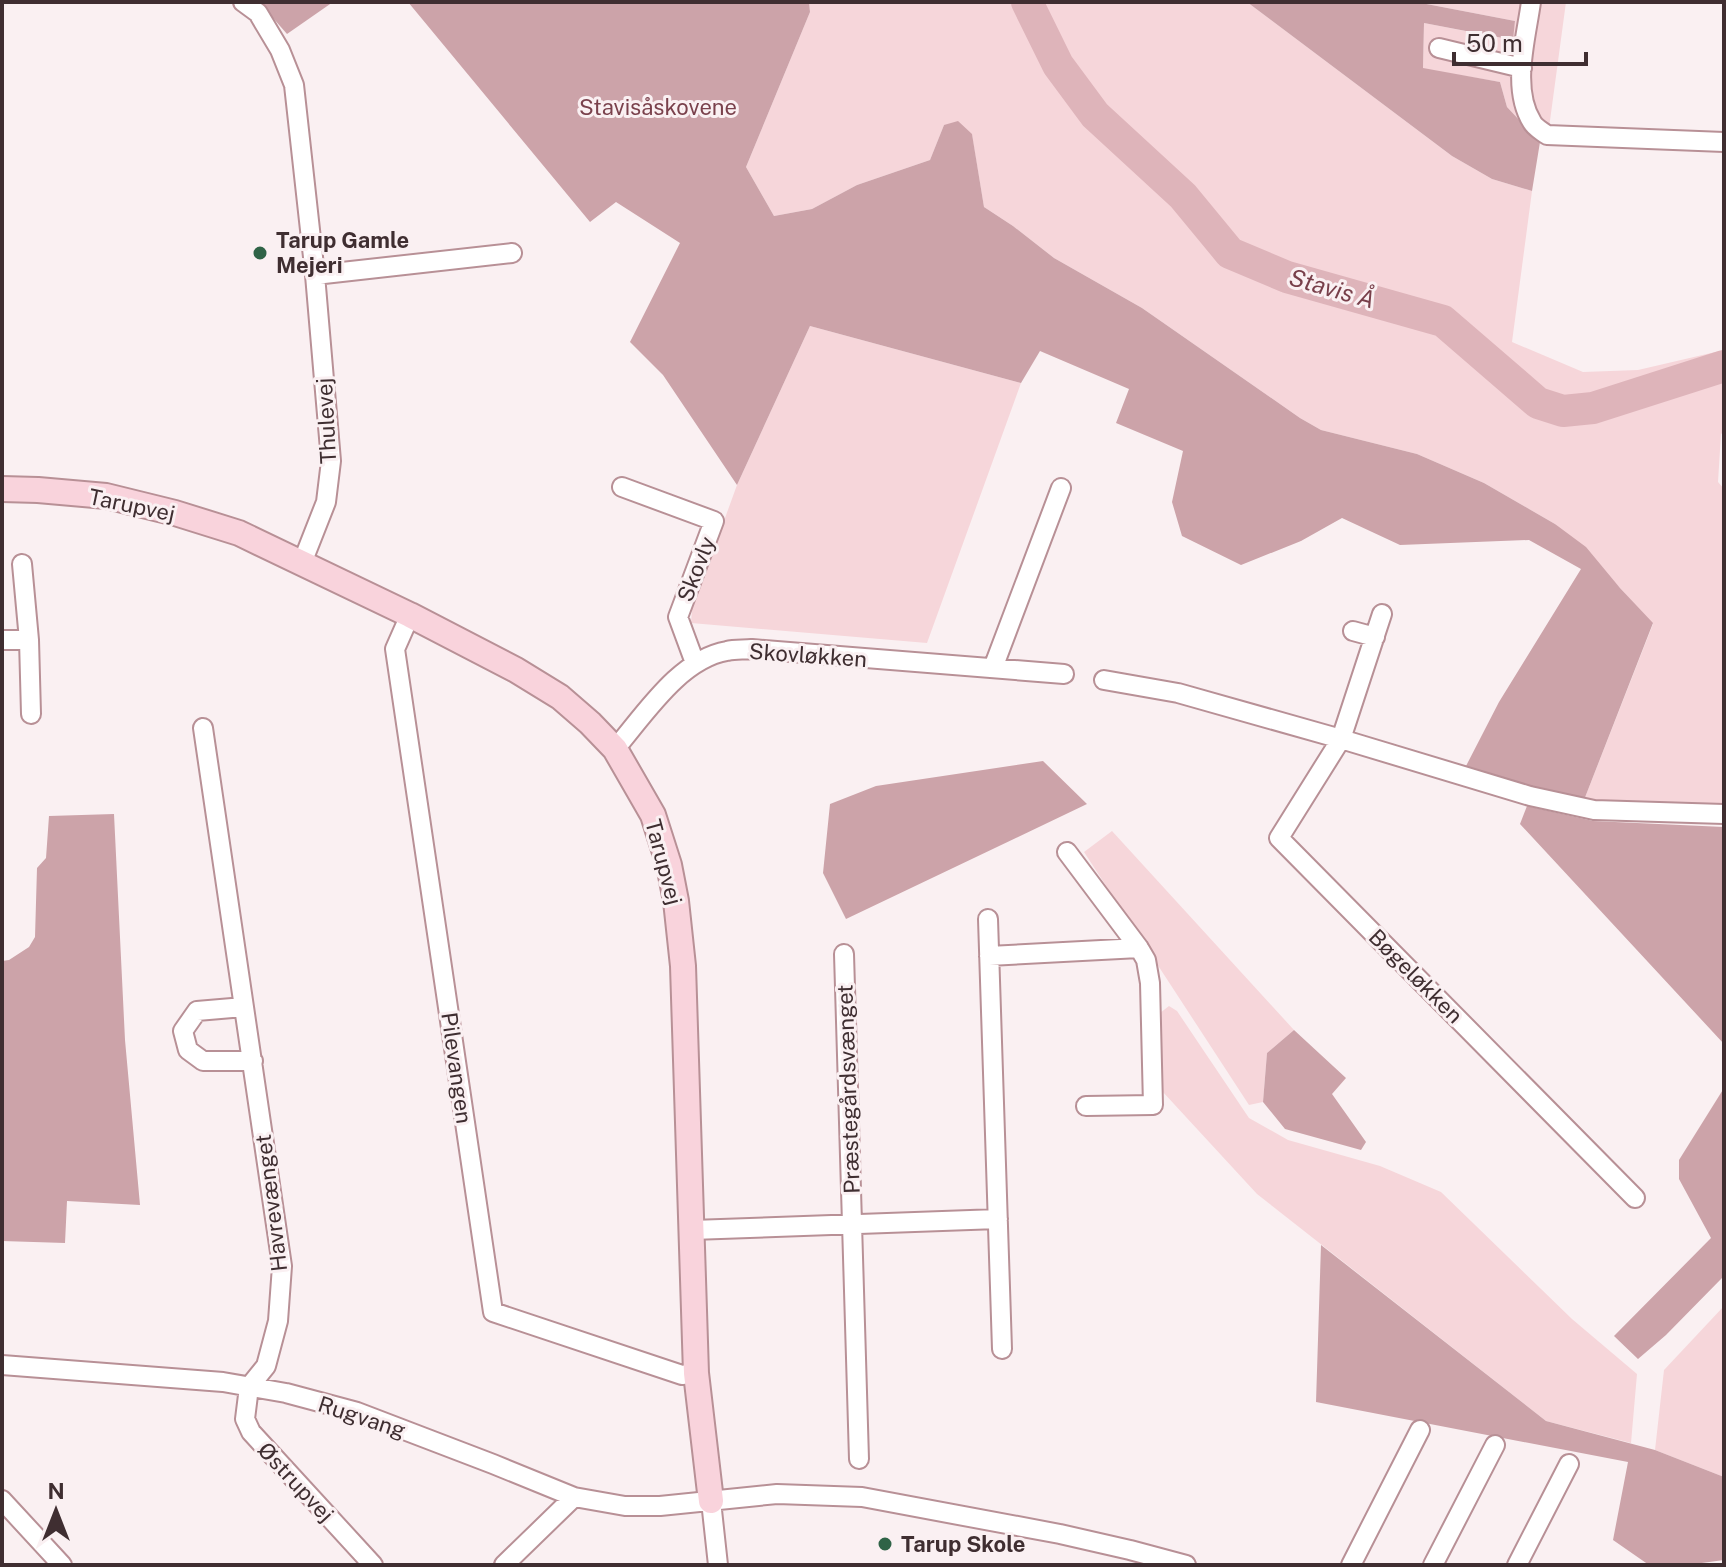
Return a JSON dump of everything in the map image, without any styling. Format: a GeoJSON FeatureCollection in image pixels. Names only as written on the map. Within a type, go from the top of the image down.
{"type":"FeatureCollection","features":[{"type":"Feature","properties":{"kind":"street","name":"Thulevej"},"geometry":{"type":"LineString","coordinates":[[243,2],[258,13],[280,50],[294,85],[315,275],[331,461],[326,502],[302,563]]}},
{"type":"Feature","properties":{"kind":"street"},"geometry":{"type":"LineString","coordinates":[[1531,2],[1522,89],[1533,125],[1547,135],[1724,142]]}},
{"type":"Feature","properties":{"kind":"street"},"geometry":{"type":"LineString","coordinates":[[1439,48],[1522,68]]}},
{"type":"Feature","properties":{"kind":"street"},"geometry":{"type":"LineString","coordinates":[[315,275],[512,253]]}},
{"type":"Feature","properties":{"kind":"street","name":"Skovly"},"geometry":{"type":"LineString","coordinates":[[622,487],[714,521],[678,617],[695,663]]}},
{"type":"Feature","properties":{"kind":"street"},"geometry":{"type":"LineString","coordinates":[[993,668],[1061,488]]}},
{"type":"Feature","properties":{"kind":"street","name":"Tarupvej"},"geometry":{"type":"LineString","coordinates":[[2,489],[106,496],[239,533],[516,670],[560,697],[615,749],[653,815],[669,865],[676,901],[683,966],[696,1373],[718,1565]]}},
{"type":"Feature","properties":{"kind":"street"},"geometry":{"type":"LineString","coordinates":[[22,564],[29,640],[31,714]]}},
{"type":"Feature","properties":{"kind":"street","name":"Bøgeløkken"},"geometry":{"type":"LineString","coordinates":[[1382,614],[1341,739],[1279,838],[1635,1198]]}},
{"type":"Feature","properties":{"kind":"street","name":"Pilevangen"},"geometry":{"type":"LineString","coordinates":[[410,615],[395,649],[493,1312],[682,1375],[696,1373]]}},
{"type":"Feature","properties":{"kind":"street"},"geometry":{"type":"LineString","coordinates":[[1353,631],[1375,637]]}},
{"type":"Feature","properties":{"kind":"street"},"geometry":{"type":"LineString","coordinates":[[2,640],[29,640]]}},
{"type":"Feature","properties":{"kind":"street","name":"Skovløkken"},"geometry":{"type":"LineString","coordinates":[[615,749],[672,682],[695,663],[725,651],[752,649],[1064,674]]}},
{"type":"Feature","properties":{"kind":"street"},"geometry":{"type":"LineString","coordinates":[[1104,680],[1178,693],[1530,796],[1594,810],[1724,814]]}},
{"type":"Feature","properties":{"kind":"street","name":"Havrevænget"},"geometry":{"type":"LineString","coordinates":[[203,728],[282,1266],[278,1321],[266,1366],[249,1387]]}},
{"type":"Feature","properties":{"kind":"street"},"geometry":{"type":"LineString","coordinates":[[1067,852],[1139,948],[1146,960],[1150,983],[1153,1105],[1086,1106]]}},
{"type":"Feature","properties":{"kind":"street"},"geometry":{"type":"LineString","coordinates":[[988,919],[1002,1349]]}},
{"type":"Feature","properties":{"kind":"street"},"geometry":{"type":"LineString","coordinates":[[989,956],[1139,948]]}},
{"type":"Feature","properties":{"kind":"street","name":"Præstegårdsvænget"},"geometry":{"type":"LineString","coordinates":[[844,954],[859,1459]]}},
{"type":"Feature","properties":{"kind":"street"},"geometry":{"type":"LineString","coordinates":[[244,1007],[197,1011],[183,1031],[188,1050],[203,1061],[253,1061]]}},
{"type":"Feature","properties":{"kind":"street","name":"Præstegårdsvænget"},"geometry":{"type":"LineString","coordinates":[[692,1230],[998,1219]]}},
{"type":"Feature","properties":{"kind":"street","name":"Rugvang"},"geometry":{"type":"LineString","coordinates":[[2,1365],[223,1382],[286,1393],[357,1412],[574,1497],[625,1506],[660,1506],[777,1494],[862,1497],[1060,1534],[1186,1565]]}},
{"type":"Feature","properties":{"kind":"street","name":"Østrupvej"},"geometry":{"type":"LineString","coordinates":[[249,1387],[245,1419],[251,1432],[373,1565]]}},
{"type":"Feature","properties":{"kind":"street"},"geometry":{"type":"LineString","coordinates":[[1351,1565],[1420,1430]]}},
{"type":"Feature","properties":{"kind":"street"},"geometry":{"type":"LineString","coordinates":[[1433,1565],[1495,1445]]}},
{"type":"Feature","properties":{"kind":"street"},"geometry":{"type":"LineString","coordinates":[[1517,1565],[1569,1464]]}},
{"type":"Feature","properties":{"kind":"street"},"geometry":{"type":"LineString","coordinates":[[504,1565],[574,1497]]}},
{"type":"Feature","properties":{"kind":"street"},"geometry":{"type":"LineString","coordinates":[[2,1500],[62,1565]]}},
{"type":"Feature","properties":{"kind":"shaded area"},"geometry":{"type":"Polygon","coordinates":[[[809,2],[1247,2],[1452,156],[1492,179],[1532,191],[1512,342],[1583,372],[1638,370],[1724,350],[1724,432],[1721,434],[1718,482],[1724,489],[1724,805],[1584,800],[1653,624],[1555,524],[1484,483],[1417,454],[1321,430],[1142,308],[1054,258],[984,207],[972,135],[944,125],[930,160],[857,185],[812,209],[774,216],[746,167],[810,12],[809,2]]]}},
{"type":"Feature","properties":{"kind":"shaded area"},"geometry":{"type":"Polygon","coordinates":[[[1416,2],[1566,2],[1549,128],[1540,142],[1507,107],[1500,82],[1423,69],[1424,23],[1512,40],[1515,21],[1416,2]]]}},
{"type":"Feature","properties":{"kind":"shaded area"},"geometry":{"type":"Polygon","coordinates":[[[810,326],[1021,383],[927,643],[691,623],[692,609],[737,485],[810,326]]]}},
{"type":"Feature","properties":{"kind":"shaded area"},"geometry":{"type":"Polygon","coordinates":[[[1112,831],[1294,1030],[1267,1053],[1263,1102],[1249,1105],[1084,852],[1112,831]]]}},
{"type":"Feature","properties":{"kind":"shaded area"},"geometry":{"type":"Polygon","coordinates":[[[1169,1006],[1177,1011],[1249,1118],[1288,1140],[1380,1166],[1441,1192],[1572,1319],[1637,1374],[1631,1443],[1546,1421],[1257,1194],[1162,1091],[1160,1013],[1169,1006]]]}},
{"type":"Feature","properties":{"kind":"shaded area"},"geometry":{"type":"Polygon","coordinates":[[[1724,1306],[1724,1477],[1655,1450],[1664,1370],[1724,1306]]]}},
{"type":"Feature","properties":{"kind":"green space"},"geometry":{"type":"Polygon","coordinates":[[[259,2],[333,2],[287,34],[259,2]]]}},
{"type":"Feature","properties":{"kind":"green space","name":"Stavisåskovene"},"geometry":{"type":"Polygon","coordinates":[[[408,2],[809,2],[810,12],[746,167],[774,216],[812,209],[857,185],[930,160],[944,125],[958,121],[972,134],[984,207],[1054,258],[1142,308],[1321,430],[1417,454],[1484,483],[1555,524],[1586,547],[1653,623],[1584,800],[1466,766],[1499,702],[1581,569],[1529,540],[1400,545],[1342,518],[1301,541],[1241,565],[1182,536],[1172,502],[1183,451],[1116,423],[1129,389],[1040,351],[1021,383],[810,326],[737,485],[663,375],[630,342],[680,243],[616,202],[590,222],[408,2]]]}},
{"type":"Feature","properties":{"kind":"green space"},"geometry":{"type":"Polygon","coordinates":[[[1247,2],[1416,2],[1515,21],[1513,40],[1424,23],[1423,68],[1500,82],[1507,107],[1540,142],[1532,191],[1492,179],[1452,156],[1247,2]]]}},
{"type":"Feature","properties":{"kind":"green space"},"geometry":{"type":"Polygon","coordinates":[[[1043,761],[1087,804],[846,919],[823,873],[830,804],[876,786],[1043,761]]]}},
{"type":"Feature","properties":{"kind":"green space"},"geometry":{"type":"Polygon","coordinates":[[[1527,806],[1593,821],[1724,827],[1724,1044],[1520,824],[1527,806]]]}},
{"type":"Feature","properties":{"kind":"green space"},"geometry":{"type":"Polygon","coordinates":[[[114,814],[125,1040],[140,1205],[67,1201],[65,1243],[2,1241],[2,961],[29,947],[35,937],[37,868],[46,858],[49,816],[114,814]]]}},
{"type":"Feature","properties":{"kind":"green space"},"geometry":{"type":"Polygon","coordinates":[[[1294,1030],[1346,1078],[1332,1094],[1366,1142],[1361,1150],[1285,1129],[1263,1102],[1267,1053],[1294,1030]]]}},
{"type":"Feature","properties":{"kind":"green space"},"geometry":{"type":"Polygon","coordinates":[[[1724,1088],[1724,1279],[1638,1359],[1614,1336],[1711,1238],[1679,1179],[1679,1160],[1724,1088]]]}},
{"type":"Feature","properties":{"kind":"green space"},"geometry":{"type":"Polygon","coordinates":[[[1321,1245],[1546,1421],[1655,1450],[1724,1477],[1724,1560],[1687,1565],[1649,1565],[1613,1540],[1628,1462],[1316,1402],[1321,1245]]]}},
{"type":"Feature","properties":{"kind":"waterway","name":"Stavis Å"},"geometry":{"type":"LineString","coordinates":[[1027,2],[1058,65],[1095,115],[1183,196],[1230,253],[1287,277],[1443,321],[1538,403],[1563,411],[1593,408],[1724,366]]}},
{"type":"Feature","properties":{"kind":"place","name":"Tarup Gamle Mejeri"},"geometry":{"type":"Point","coordinates":[260,253]}},
{"type":"Feature","properties":{"kind":"place","name":"Tarup Skole"},"geometry":{"type":"Point","coordinates":[885,1544]}}]}
